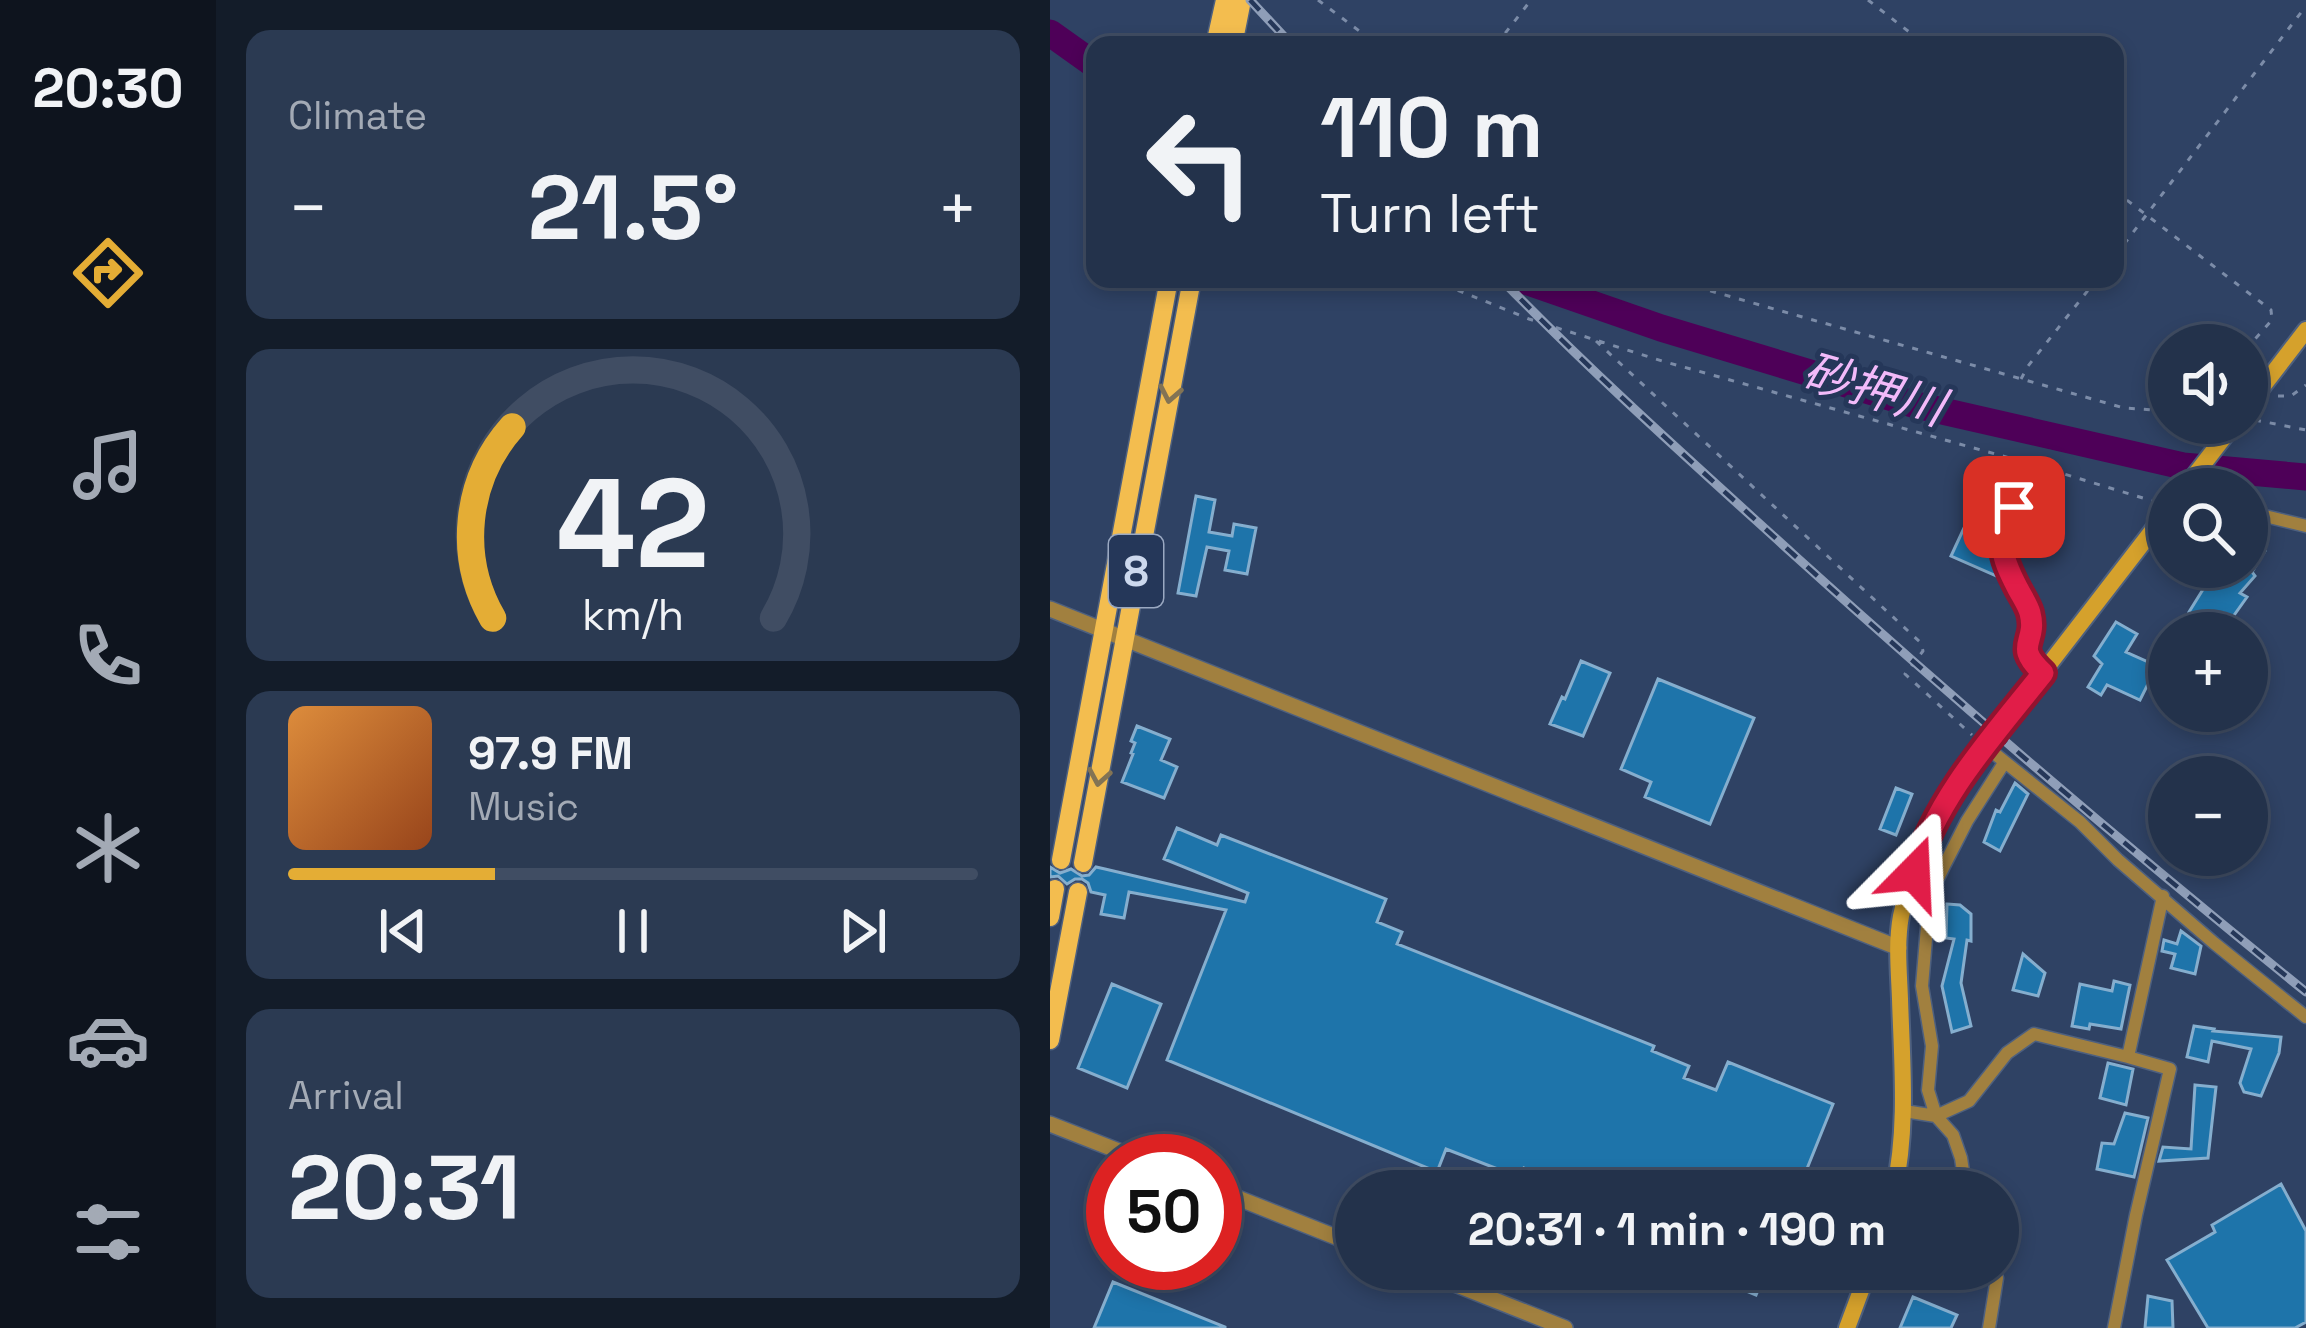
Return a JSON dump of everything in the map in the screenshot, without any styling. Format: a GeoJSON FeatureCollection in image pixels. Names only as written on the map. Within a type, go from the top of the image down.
{"type":"FeatureCollection","features":[{"type":"Feature","properties":{"kind":"main road"},"geometry":{"type":"LineString","coordinates":[[1217,36],[1225,0]]}},
{"type":"Feature","properties":{"kind":"main road"},"geometry":{"type":"LineString","coordinates":[[1235,36],[1241,0]]}},
{"type":"Feature","properties":{"kind":"main road","name":"8"},"geometry":{"type":"LineString","coordinates":[[1060,860],[1167,288]]}},
{"type":"Feature","properties":{"kind":"main road","name":"8"},"geometry":{"type":"LineString","coordinates":[[1083,863],[1190,288]]}},
{"type":"Feature","properties":{"kind":"main road"},"geometry":{"type":"LineString","coordinates":[[2268,380],[2306,330]]}},
{"type":"Feature","properties":{"kind":"main road"},"geometry":{"type":"LineString","coordinates":[[2201,468],[2221,444]]}},
{"type":"Feature","properties":{"kind":"main road"},"geometry":{"type":"LineString","coordinates":[[1899,1170],[1904,1111],[1901,918],[1922,846],[1953,789],[2148,527]]}},
{"type":"Feature","properties":{"kind":"main road"},"geometry":{"type":"LineString","coordinates":[[1050,917],[1055,889]]}},
{"type":"Feature","properties":{"kind":"main road"},"geometry":{"type":"LineString","coordinates":[[1050,1040],[1078,892]]}},
{"type":"Feature","properties":{"kind":"main road"},"geometry":{"type":"LineString","coordinates":[[1846,1328],[1861,1290]]}},
{"type":"Feature","properties":{"kind":"street"},"geometry":{"type":"LineString","coordinates":[[2038,466],[2005,527],[2002,554],[2031,614],[2029,659],[2043,673]]}},
{"type":"Feature","properties":{"kind":"street"},"geometry":{"type":"LineString","coordinates":[[2268,517],[2306,526]]}},
{"type":"Feature","properties":{"kind":"street"},"geometry":{"type":"LineString","coordinates":[[1050,608],[1899,948]]}},
{"type":"Feature","properties":{"kind":"street"},"geometry":{"type":"LineString","coordinates":[[1985,746],[2080,821],[2118,860],[2306,1017]]}},
{"type":"Feature","properties":{"kind":"street"},"geometry":{"type":"LineString","coordinates":[[1963,1170],[1953,1135],[1936,1116],[1928,1090],[1932,1046],[1922,986],[1932,891],[1967,821],[2004,763]]}},
{"type":"Feature","properties":{"kind":"street"},"geometry":{"type":"LineString","coordinates":[[2128,1057],[2162,896]]}},
{"type":"Feature","properties":{"kind":"street"},"geometry":{"type":"LineString","coordinates":[[1904,1111],[1936,1116],[1969,1101],[2007,1054],[2034,1034],[2170,1069],[2114,1328]]}},
{"type":"Feature","properties":{"kind":"street"},"geometry":{"type":"LineString","coordinates":[[1050,1124],[1086,1138]]}},
{"type":"Feature","properties":{"kind":"street"},"geometry":{"type":"LineString","coordinates":[[1242,1200],[1335,1237]]}},
{"type":"Feature","properties":{"kind":"street"},"geometry":{"type":"LineString","coordinates":[[1470,1290],[1565,1328]]}},
{"type":"Feature","properties":{"kind":"street"},"geometry":{"type":"LineString","coordinates":[[1989,1328],[1995,1290]]}},
{"type":"Feature","properties":{"kind":"path"},"geometry":{"type":"LineString","coordinates":[[1318,0],[1366,36]]}},
{"type":"Feature","properties":{"kind":"path"},"geometry":{"type":"LineString","coordinates":[[1503,36],[1531,0]]}},
{"type":"Feature","properties":{"kind":"path"},"geometry":{"type":"LineString","coordinates":[[1868,0],[1914,36]]}},
{"type":"Feature","properties":{"kind":"path"},"geometry":{"type":"LineString","coordinates":[[2124,244],[2306,6]]}},
{"type":"Feature","properties":{"kind":"path"},"geometry":{"type":"LineString","coordinates":[[2124,197],[2271,310],[2268,324]]}},
{"type":"Feature","properties":{"kind":"path"},"geometry":{"type":"LineString","coordinates":[[1452,288],[1594,340],[2148,501]]}},
{"type":"Feature","properties":{"kind":"path"},"geometry":{"type":"LineString","coordinates":[[1700,288],[2020,381],[2148,410]]}},
{"type":"Feature","properties":{"kind":"path"},"geometry":{"type":"LineString","coordinates":[[2020,381],[2090,288]]}},
{"type":"Feature","properties":{"kind":"path"},"geometry":{"type":"LineString","coordinates":[[1594,340],[1921,643],[1923,651],[1905,674],[1985,746]]}},
{"type":"Feature","properties":{"kind":"path"},"geometry":{"type":"LineString","coordinates":[[2278,396],[2291,396],[2306,386]]}},
{"type":"Feature","properties":{"kind":"path"},"geometry":{"type":"LineString","coordinates":[[2268,427],[2306,430]]}},
{"type":"Feature","properties":{"kind":"building"},"geometry":{"type":"Polygon","coordinates":[[[1978,490],[2004,503],[1984,552],[1993,555],[1999,577],[1951,556],[1964,528],[1976,533],[1986,512],[1971,507],[1978,490]]]}},
{"type":"Feature","properties":{"kind":"building"},"geometry":{"type":"Polygon","coordinates":[[[1196,496],[1215,500],[1209,532],[1232,536],[1234,524],[1256,528],[1247,574],[1225,570],[1229,551],[1207,547],[1196,596],[1178,593],[1196,496]]]}},
{"type":"Feature","properties":{"kind":"building"},"geometry":{"type":"Polygon","coordinates":[[[2204,588],[2244,588],[2240,593],[2247,597],[2236,612],[2189,612],[2204,588]]]}},
{"type":"Feature","properties":{"kind":"building"},"geometry":{"type":"Polygon","coordinates":[[[2116,622],[2137,634],[2126,652],[2148,662],[2148,684],[2140,700],[2107,685],[2101,695],[2088,687],[2102,664],[2094,656],[2116,622]]]}},
{"type":"Feature","properties":{"kind":"building"},"geometry":{"type":"Polygon","coordinates":[[[1581,661],[1610,673],[1583,736],[1550,724],[1581,661]]]}},
{"type":"Feature","properties":{"kind":"building"},"geometry":{"type":"Polygon","coordinates":[[[1658,679],[1754,718],[1710,824],[1645,797],[1651,782],[1621,769],[1658,679]]]}},
{"type":"Feature","properties":{"kind":"building"},"geometry":{"type":"Polygon","coordinates":[[[1137,726],[1170,739],[1161,760],[1177,767],[1164,798],[1122,782],[1137,726]]]}},
{"type":"Feature","properties":{"kind":"building"},"geometry":{"type":"Polygon","coordinates":[[[2015,783],[2028,794],[2000,851],[1984,842],[1996,810],[2000,812],[2015,783]]]}},
{"type":"Feature","properties":{"kind":"building"},"geometry":{"type":"Polygon","coordinates":[[[1896,788],[1912,794],[1896,835],[1880,829],[1896,788]]]}},
{"type":"Feature","properties":{"kind":"building"},"geometry":{"type":"Polygon","coordinates":[[[1177,828],[1217,845],[1221,835],[1386,899],[1377,922],[1402,932],[1397,944],[1654,1046],[1652,1051],[1689,1066],[1684,1078],[1716,1090],[1728,1062],[1833,1104],[1806,1170],[1500,1170],[1446,1149],[1438,1170],[1432,1170],[1167,1060],[1226,910],[1129,892],[1124,918],[1101,914],[1105,895],[1091,892],[1082,879],[1067,884],[1058,876],[1050,877],[1050,867],[1060,873],[1071,869],[1082,876],[1096,867],[1245,902],[1248,893],[1164,859],[1177,828]]]}},
{"type":"Feature","properties":{"kind":"building"},"geometry":{"type":"Polygon","coordinates":[[[1947,904],[1960,905],[1971,914],[1971,941],[1967,940],[1961,983],[1971,1026],[1952,1032],[1942,986],[1954,939],[1946,938],[1947,904]]]}},
{"type":"Feature","properties":{"kind":"building"},"geometry":{"type":"Polygon","coordinates":[[[2181,931],[2201,946],[2195,974],[2171,968],[2175,954],[2162,951],[2164,940],[2177,944],[2181,931]]]}},
{"type":"Feature","properties":{"kind":"building"},"geometry":{"type":"Polygon","coordinates":[[[2023,954],[2045,973],[2038,996],[2013,990],[2023,954]]]}},
{"type":"Feature","properties":{"kind":"building"},"geometry":{"type":"Polygon","coordinates":[[[2114,981],[2130,985],[2121,1029],[2072,1026],[2080,984],[2112,991],[2114,981]]]}},
{"type":"Feature","properties":{"kind":"building"},"geometry":{"type":"Polygon","coordinates":[[[1112,984],[1161,1004],[1127,1088],[1078,1068],[1112,984]]]}},
{"type":"Feature","properties":{"kind":"building"},"geometry":{"type":"Polygon","coordinates":[[[2194,1026],[2281,1037],[2261,1096],[2244,1092],[2240,1083],[2251,1049],[2212,1041],[2208,1062],[2187,1057],[2194,1026]]]}},
{"type":"Feature","properties":{"kind":"building"},"geometry":{"type":"Polygon","coordinates":[[[2108,1063],[2133,1069],[2126,1105],[2100,1098],[2108,1063]]]}},
{"type":"Feature","properties":{"kind":"building"},"geometry":{"type":"Polygon","coordinates":[[[2195,1085],[2216,1087],[2208,1158],[2159,1161],[2163,1147],[2191,1149],[2195,1085]]]}},
{"type":"Feature","properties":{"kind":"building"},"geometry":{"type":"Polygon","coordinates":[[[2125,1113],[2148,1118],[2134,1177],[2097,1169],[2102,1143],[2114,1144],[2125,1113]]]}},
{"type":"Feature","properties":{"kind":"building"},"geometry":{"type":"Polygon","coordinates":[[[2281,1184],[2306,1231],[2306,1322],[2295,1328],[2208,1328],[2167,1260],[2215,1232],[2212,1225],[2281,1184]]]}},
{"type":"Feature","properties":{"kind":"building"},"geometry":{"type":"Polygon","coordinates":[[[1110,1290],[1133,1290],[1225,1327],[1225,1328],[1094,1328],[1110,1290]]]}},
{"type":"Feature","properties":{"kind":"building"},"geometry":{"type":"Polygon","coordinates":[[[2148,1296],[2172,1301],[2173,1328],[2145,1328],[2148,1296]]]}},
{"type":"Feature","properties":{"kind":"building"},"geometry":{"type":"Polygon","coordinates":[[[1913,1297],[1957,1315],[1951,1328],[1900,1328],[1913,1297]]]}},
{"type":"Feature","properties":{"kind":"waterway","name":"砂押川"},"geometry":{"type":"LineString","coordinates":[[1050,33],[1086,59]]}},
{"type":"Feature","properties":{"kind":"waterway","name":"砂押川"},"geometry":{"type":"LineString","coordinates":[[1546,288],[1916,405],[2183,466],[2306,477]]}},
{"type":"Feature","properties":{"kind":"railway"},"geometry":{"type":"LineString","coordinates":[[1250,0],[1284,36]]}},
{"type":"Feature","properties":{"kind":"railway"},"geometry":{"type":"LineString","coordinates":[[1510,288],[1645,419],[1856,610],[2306,992]]}},
{"type":"Feature","properties":{"kind":"route"},"geometry":{"type":"LineString","coordinates":[[1914,873],[1932,823],[1953,789],[2043,673],[2029,659],[2031,614],[2002,554],[2005,527],[2014,507]]}}]}
